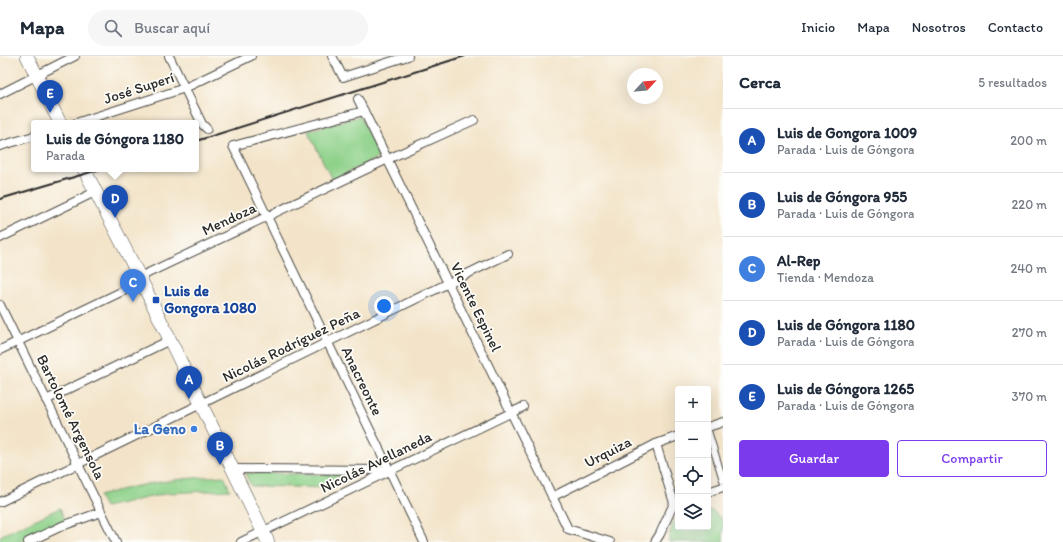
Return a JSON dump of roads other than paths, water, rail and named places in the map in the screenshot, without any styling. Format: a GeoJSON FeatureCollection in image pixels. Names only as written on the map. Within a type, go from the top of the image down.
{"type":"FeatureCollection","features":[{"type":"Feature","properties":{"kind":"main road"},"geometry":{"type":"LineString","coordinates":[[27,56],[59,120]]}},
{"type":"Feature","properties":{"kind":"main road"},"geometry":{"type":"LineString","coordinates":[[86,172],[97,191],[140,278],[266,537]]}},
{"type":"Feature","properties":{"kind":"street"},"geometry":{"type":"LineString","coordinates":[[0,94],[76,56]]}},
{"type":"Feature","properties":{"kind":"street"},"geometry":{"type":"LineString","coordinates":[[169,56],[202,124],[207,129]]}},
{"type":"Feature","properties":{"kind":"street","name":"José Superí"},"geometry":{"type":"LineString","coordinates":[[85,120],[185,88],[252,56]]}},
{"type":"Feature","properties":{"kind":"street"},"geometry":{"type":"LineString","coordinates":[[332,56],[343,77],[408,56]]}},
{"type":"Feature","properties":{"kind":"street","name":"Vicente Espinel"},"geometry":{"type":"LineString","coordinates":[[358,99],[568,529],[608,542]]}},
{"type":"Feature","properties":{"kind":"street","name":"Anacreonte"},"geometry":{"type":"LineString","coordinates":[[364,111],[233,146],[424,542]]}},
{"type":"Feature","properties":{"kind":"street","name":"Mendoza"},"geometry":{"type":"LineString","coordinates":[[0,350],[125,290],[146,274],[388,159],[474,120]]}},
{"type":"Feature","properties":{"kind":"street"},"geometry":{"type":"LineString","coordinates":[[0,146],[31,137]]}},
{"type":"Feature","properties":{"kind":"street"},"geometry":{"type":"LineString","coordinates":[[0,238],[97,191]]}},
{"type":"Feature","properties":{"kind":"street","name":"Nicolás Rodríguez Peña"},"geometry":{"type":"LineString","coordinates":[[0,502],[508,254]]}},
{"type":"Feature","properties":{"kind":"street","name":"Bartolomé Argensola"},"geometry":{"type":"LineString","coordinates":[[0,305],[116,542]]}},
{"type":"Feature","properties":{"kind":"street"},"geometry":{"type":"LineString","coordinates":[[46,400],[170,340]]}},
{"type":"Feature","properties":{"kind":"street","name":"Nicolás Avellaneda"},"geometry":{"type":"LineString","coordinates":[[241,542],[266,537],[389,470],[523,407]]}},
{"type":"Feature","properties":{"kind":"street"},"geometry":{"type":"LineString","coordinates":[[711,426],[723,422]]}},
{"type":"Feature","properties":{"kind":"street","name":"Urquiza"},"geometry":{"type":"LineString","coordinates":[[552,496],[656,444],[675,437]]}},
{"type":"Feature","properties":{"kind":"street"},"geometry":{"type":"LineString","coordinates":[[711,441],[723,480]]}},
{"type":"Feature","properties":{"kind":"street"},"geometry":{"type":"LineString","coordinates":[[656,444],[675,499]]}},
{"type":"Feature","properties":{"kind":"street"},"geometry":{"type":"LineString","coordinates":[[233,469],[389,470]]}},
{"type":"Feature","properties":{"kind":"street"},"geometry":{"type":"LineString","coordinates":[[711,491],[723,487]]}},
{"type":"Feature","properties":{"kind":"street"},"geometry":{"type":"LineString","coordinates":[[655,542],[660,538],[675,504]]}},
{"type":"Feature","properties":{"kind":"street"},"geometry":{"type":"LineString","coordinates":[[28,542],[62,526],[101,512]]}},
{"type":"Feature","properties":{"kind":"railway"},"geometry":{"type":"LineString","coordinates":[[199,140],[465,56]]}},
{"type":"Feature","properties":{"kind":"railway"},"geometry":{"type":"LineString","coordinates":[[0,199],[91,172]]}},
{"type":"Feature","properties":{"kind":"place","name":"Luis de Góngora 1265"},"geometry":{"type":"Point","coordinates":[50,113]}},
{"type":"Feature","properties":{"kind":"place","name":"Luis de Góngora 1180"},"geometry":{"type":"Point","coordinates":[115,218]}},
{"type":"Feature","properties":{"kind":"place","name":"Luis de Gongora 1080"},"geometry":{"type":"Point","coordinates":[156,300]}},
{"type":"Feature","properties":{"kind":"place","name":"Al-Rep"},"geometry":{"type":"Point","coordinates":[133,302]}},
{"type":"Feature","properties":{"kind":"place","name":"Luis de Gongora 1009"},"geometry":{"type":"Point","coordinates":[189,399]}},
{"type":"Feature","properties":{"kind":"place","name":"La Geno"},"geometry":{"type":"Point","coordinates":[194,429]}},
{"type":"Feature","properties":{"kind":"place","name":"Luis de Góngora 955"},"geometry":{"type":"Point","coordinates":[220,465]}}]}
